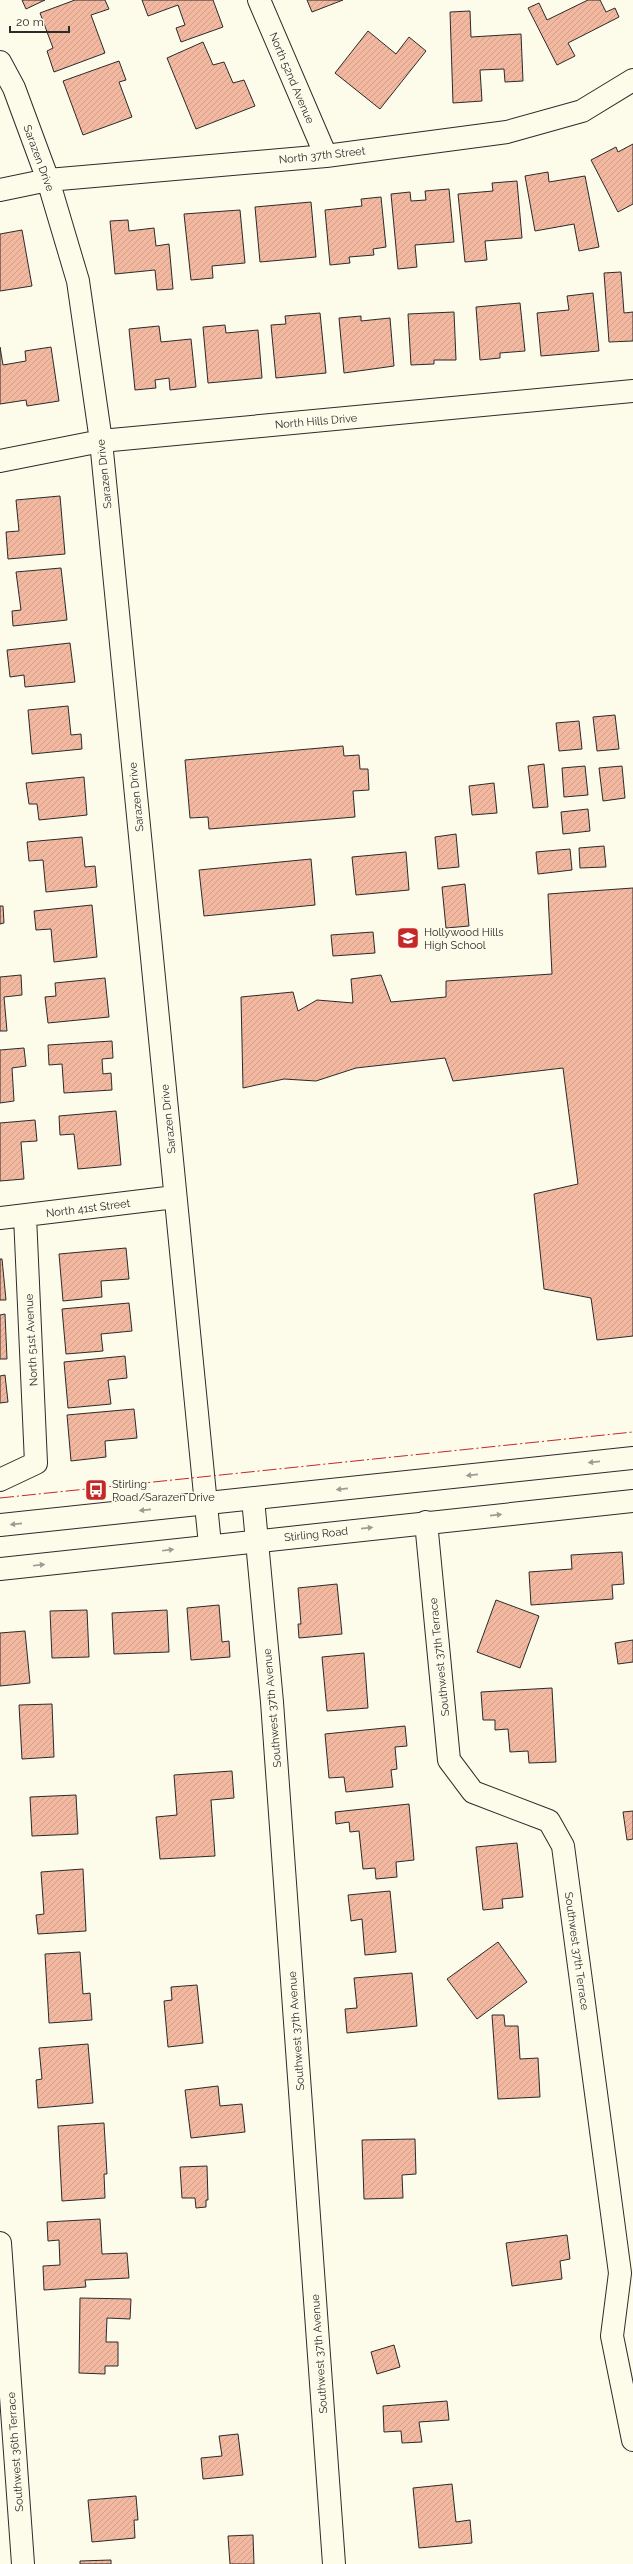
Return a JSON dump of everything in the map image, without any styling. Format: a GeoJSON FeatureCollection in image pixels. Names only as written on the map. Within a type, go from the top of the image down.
{"type":"FeatureCollection","features":[{"type":"Feature","properties":{"kind":"street","name":"North 52nd Avenue"},"geometry":{"type":"LineString","coordinates":[[259,0],[326,156]]}},
{"type":"Feature","properties":{"kind":"street","name":"Sarazen Drive"},"geometry":{"type":"LineString","coordinates":[[0,62],[14,88],[48,180],[78,281],[101,441],[210,1545]]}},
{"type":"Feature","properties":{"kind":"street","name":"North 37th Street"},"geometry":{"type":"LineString","coordinates":[[0,190],[48,180],[326,156],[507,132],[582,111],[633,80]]}},
{"type":"Feature","properties":{"kind":"street","name":"North Hills Drive"},"geometry":{"type":"LineString","coordinates":[[0,461],[101,441],[633,390]]}},
{"type":"Feature","properties":{"kind":"street","name":"North 41st Street"},"geometry":{"type":"LineString","coordinates":[[0,1218],[175,1197]]}},
{"type":"Feature","properties":{"kind":"street","name":"North 51st Avenue"},"geometry":{"type":"LineString","coordinates":[[0,1480],[36,1464],[25,1216]]}},
{"type":"Feature","properties":{"kind":"street"},"geometry":{"type":"LineString","coordinates":[[0,1526],[633,1458]]}},
{"type":"Feature","properties":{"kind":"street","name":"Southwest 37th Avenue"},"geometry":{"type":"LineString","coordinates":[[253,1499],[258,1540],[274,1726],[334,2564]]}},
{"type":"Feature","properties":{"kind":"street","name":"Stirling Road"},"geometry":{"type":"LineString","coordinates":[[0,1569],[210,1545],[633,1501]]}},
{"type":"Feature","properties":{"kind":"street","name":"Southwest 37th Terrace"},"geometry":{"type":"LineString","coordinates":[[426,1522],[449,1760],[473,1792],[549,1821],[563,1846],[620,2273],[612,2336],[633,2440]]}},
{"type":"Feature","properties":{"kind":"street","name":"Southwest 36th Terrace"},"geometry":{"type":"LineString","coordinates":[[0,2243],[23,2564]]}},
{"type":"Feature","properties":{"kind":"building"},"geometry":{"type":"Polygon","coordinates":[[[22,0],[45,0],[26,9],[22,0]]]}},
{"type":"Feature","properties":{"kind":"building"},"geometry":{"type":"Polygon","coordinates":[[[75,0],[105,0],[109,9],[91,15],[105,53],[54,72],[47,51],[53,48],[40,13],[75,0]]]}},
{"type":"Feature","properties":{"kind":"building"},"geometry":{"type":"Polygon","coordinates":[[[142,0],[213,0],[223,27],[181,42],[176,28],[185,25],[178,5],[148,16],[142,0]]]}},
{"type":"Feature","properties":{"kind":"building"},"geometry":{"type":"Polygon","coordinates":[[[307,0],[343,0],[312,12],[307,0]]]}},
{"type":"Feature","properties":{"kind":"building"},"geometry":{"type":"Polygon","coordinates":[[[588,0],[600,0],[606,12],[615,8],[619,17],[568,43],[575,56],[557,65],[528,8],[539,3],[547,20],[588,0]]]}},
{"type":"Feature","properties":{"kind":"building"},"geometry":{"type":"Polygon","coordinates":[[[470,11],[471,37],[521,34],[523,81],[505,82],[504,69],[480,70],[482,101],[453,103],[450,12],[470,11]]]}},
{"type":"Feature","properties":{"kind":"building"},"geometry":{"type":"Polygon","coordinates":[[[368,31],[396,54],[409,37],[426,51],[380,109],[335,73],[368,31]]]}},
{"type":"Feature","properties":{"kind":"building"},"geometry":{"type":"Polygon","coordinates":[[[203,42],[213,65],[224,62],[233,83],[244,80],[255,106],[196,129],[167,58],[203,42]]]}},
{"type":"Feature","properties":{"kind":"building"},"geometry":{"type":"Polygon","coordinates":[[[119,61],[126,80],[119,82],[132,117],[83,135],[63,81],[119,61]]]}},
{"type":"Feature","properties":{"kind":"building"},"geometry":{"type":"Polygon","coordinates":[[[633,144],[633,204],[618,212],[591,160],[616,147],[618,152],[633,144]]]}},
{"type":"Feature","properties":{"kind":"building"},"geometry":{"type":"Polygon","coordinates":[[[548,172],[549,182],[585,176],[599,247],[579,251],[574,224],[535,231],[525,176],[548,172]]]}},
{"type":"Feature","properties":{"kind":"building"},"geometry":{"type":"Polygon","coordinates":[[[517,181],[522,238],[485,241],[487,260],[465,262],[458,194],[493,191],[492,183],[517,181]]]}},
{"type":"Feature","properties":{"kind":"building"},"geometry":{"type":"Polygon","coordinates":[[[449,189],[454,242],[415,245],[417,267],[398,269],[391,194],[410,192],[411,201],[426,200],[425,191],[449,189]]]}},
{"type":"Feature","properties":{"kind":"building"},"geometry":{"type":"Polygon","coordinates":[[[381,197],[386,247],[373,249],[374,255],[349,257],[350,263],[330,265],[325,210],[362,206],[361,199],[381,197]]]}},
{"type":"Feature","properties":{"kind":"building"},"geometry":{"type":"Polygon","coordinates":[[[311,202],[316,257],[260,262],[255,207],[311,202]]]}},
{"type":"Feature","properties":{"kind":"building"},"geometry":{"type":"Polygon","coordinates":[[[240,210],[245,263],[212,266],[213,278],[191,280],[184,214],[240,210]]]}},
{"type":"Feature","properties":{"kind":"building"},"geometry":{"type":"Polygon","coordinates":[[[128,220],[129,231],[154,228],[156,246],[169,244],[173,289],[157,290],[155,270],[115,274],[110,221],[128,220]]]}},
{"type":"Feature","properties":{"kind":"building"},"geometry":{"type":"Polygon","coordinates":[[[22,230],[32,286],[0,291],[0,234],[22,230]]]}},
{"type":"Feature","properties":{"kind":"building"},"geometry":{"type":"Polygon","coordinates":[[[621,272],[624,313],[633,312],[633,341],[609,342],[604,273],[621,272]]]}},
{"type":"Feature","properties":{"kind":"building"},"geometry":{"type":"Polygon","coordinates":[[[593,293],[599,351],[541,356],[537,313],[569,310],[567,296],[593,293]]]}},
{"type":"Feature","properties":{"kind":"building"},"geometry":{"type":"Polygon","coordinates":[[[520,303],[525,351],[500,353],[500,358],[480,360],[476,307],[520,303]]]}},
{"type":"Feature","properties":{"kind":"building"},"geometry":{"type":"Polygon","coordinates":[[[454,312],[456,360],[434,360],[434,364],[411,365],[408,314],[454,312]]]}},
{"type":"Feature","properties":{"kind":"building"},"geometry":{"type":"Polygon","coordinates":[[[320,313],[326,373],[276,378],[271,325],[286,324],[285,316],[320,313]]]}},
{"type":"Feature","properties":{"kind":"building"},"geometry":{"type":"Polygon","coordinates":[[[361,316],[361,321],[390,318],[394,366],[344,373],[339,318],[361,316]]]}},
{"type":"Feature","properties":{"kind":"building"},"geometry":{"type":"Polygon","coordinates":[[[225,325],[226,333],[258,330],[262,378],[208,383],[203,327],[225,325]]]}},
{"type":"Feature","properties":{"kind":"building"},"geometry":{"type":"Polygon","coordinates":[[[159,326],[161,342],[191,339],[196,387],[170,390],[169,378],[155,380],[156,388],[135,390],[129,329],[159,326]]]}},
{"type":"Feature","properties":{"kind":"building"},"geometry":{"type":"Polygon","coordinates":[[[0,347],[3,365],[26,361],[25,351],[51,347],[59,401],[27,406],[26,400],[0,404],[0,347]]]}},
{"type":"Feature","properties":{"kind":"building"},"geometry":{"type":"Polygon","coordinates":[[[60,496],[65,554],[8,559],[6,532],[19,531],[16,500],[60,496]]]}},
{"type":"Feature","properties":{"kind":"building"},"geometry":{"type":"Polygon","coordinates":[[[61,568],[67,620],[13,626],[12,611],[21,610],[16,572],[61,568]]]}},
{"type":"Feature","properties":{"kind":"building"},"geometry":{"type":"Polygon","coordinates":[[[70,643],[75,682],[25,687],[24,675],[10,677],[7,650],[70,643]]]}},
{"type":"Feature","properties":{"kind":"building"},"geometry":{"type":"Polygon","coordinates":[[[68,706],[71,735],[81,734],[82,749],[32,754],[28,710],[68,706]]]}},
{"type":"Feature","properties":{"kind":"building"},"geometry":{"type":"Polygon","coordinates":[[[615,715],[619,749],[597,751],[593,717],[615,715]]]}},
{"type":"Feature","properties":{"kind":"building"},"geometry":{"type":"Polygon","coordinates":[[[579,721],[582,749],[559,751],[556,723],[579,721]]]}},
{"type":"Feature","properties":{"kind":"building"},"geometry":{"type":"Polygon","coordinates":[[[343,746],[344,756],[359,755],[360,769],[368,769],[369,790],[353,791],[355,817],[209,829],[208,817],[190,818],[185,760],[343,746]]]}},
{"type":"Feature","properties":{"kind":"building"},"geometry":{"type":"Polygon","coordinates":[[[544,764],[548,807],[533,808],[528,766],[544,764]]]}},
{"type":"Feature","properties":{"kind":"building"},"geometry":{"type":"Polygon","coordinates":[[[585,766],[588,795],[564,797],[562,768],[585,766]]]}},
{"type":"Feature","properties":{"kind":"building"},"geometry":{"type":"Polygon","coordinates":[[[622,766],[625,798],[603,801],[599,768],[622,766]]]}},
{"type":"Feature","properties":{"kind":"building"},"geometry":{"type":"Polygon","coordinates":[[[84,777],[87,815],[39,820],[37,804],[29,804],[26,783],[84,777]]]}},
{"type":"Feature","properties":{"kind":"building"},"geometry":{"type":"Polygon","coordinates":[[[494,783],[497,813],[472,815],[469,786],[494,783]]]}},
{"type":"Feature","properties":{"kind":"building"},"geometry":{"type":"Polygon","coordinates":[[[588,809],[590,831],[563,834],[561,812],[588,809]]]}},
{"type":"Feature","properties":{"kind":"building"},"geometry":{"type":"Polygon","coordinates":[[[456,834],[459,867],[438,869],[435,837],[456,834]]]}},
{"type":"Feature","properties":{"kind":"building"},"geometry":{"type":"Polygon","coordinates":[[[82,837],[85,867],[95,866],[97,887],[46,892],[43,860],[29,861],[27,842],[82,837]]]}},
{"type":"Feature","properties":{"kind":"building"},"geometry":{"type":"Polygon","coordinates":[[[604,846],[606,867],[580,868],[579,848],[604,846]]]}},
{"type":"Feature","properties":{"kind":"building"},"geometry":{"type":"Polygon","coordinates":[[[570,849],[572,870],[538,874],[536,852],[570,849]]]}},
{"type":"Feature","properties":{"kind":"building"},"geometry":{"type":"Polygon","coordinates":[[[406,852],[409,890],[356,895],[352,857],[406,852]]]}},
{"type":"Feature","properties":{"kind":"building"},"geometry":{"type":"Polygon","coordinates":[[[311,859],[315,905],[204,916],[199,870],[311,859]]]}},
{"type":"Feature","properties":{"kind":"building"},"geometry":{"type":"Polygon","coordinates":[[[465,884],[469,926],[446,928],[442,887],[465,884]]]}},
{"type":"Feature","properties":{"kind":"building"},"geometry":{"type":"Polygon","coordinates":[[[633,888],[633,1336],[597,1340],[591,1298],[544,1289],[534,1194],[578,1184],[563,1068],[453,1081],[445,1058],[356,1068],[316,1081],[284,1079],[243,1088],[241,997],[293,992],[298,1011],[317,1000],[353,1003],[351,979],[381,975],[391,1002],[446,997],[446,981],[552,974],[548,894],[633,888]]]}},
{"type":"Feature","properties":{"kind":"building"},"geometry":{"type":"Polygon","coordinates":[[[92,905],[97,957],[54,962],[51,929],[36,930],[34,911],[92,905]]]}},
{"type":"Feature","properties":{"kind":"building"},"geometry":{"type":"Polygon","coordinates":[[[0,906],[3,906],[4,923],[0,924],[0,906]]]}},
{"type":"Feature","properties":{"kind":"building"},"geometry":{"type":"Polygon","coordinates":[[[373,932],[375,953],[333,956],[331,935],[373,932]]]}},
{"type":"Feature","properties":{"kind":"building"},"geometry":{"type":"Polygon","coordinates":[[[21,975],[22,995],[4,997],[7,1031],[0,1031],[0,977],[21,975]]]}},
{"type":"Feature","properties":{"kind":"building"},"geometry":{"type":"Polygon","coordinates":[[[105,978],[109,1017],[48,1023],[45,997],[56,996],[55,983],[105,978]]]}},
{"type":"Feature","properties":{"kind":"building"},"geometry":{"type":"Polygon","coordinates":[[[112,1041],[113,1058],[102,1059],[103,1074],[111,1073],[112,1090],[64,1093],[62,1064],[49,1065],[48,1045],[112,1041]]]}},
{"type":"Feature","properties":{"kind":"building"},"geometry":{"type":"Polygon","coordinates":[[[24,1048],[26,1066],[12,1068],[14,1101],[0,1103],[0,1050],[24,1048]]]}},
{"type":"Feature","properties":{"kind":"building"},"geometry":{"type":"Polygon","coordinates":[[[116,1111],[121,1165],[78,1169],[74,1134],[60,1135],[59,1116],[116,1111]]]}},
{"type":"Feature","properties":{"kind":"building"},"geometry":{"type":"Polygon","coordinates":[[[35,1120],[37,1141],[21,1142],[24,1179],[0,1181],[0,1123],[35,1120]]]}},
{"type":"Feature","properties":{"kind":"building"},"geometry":{"type":"Polygon","coordinates":[[[126,1248],[129,1279],[101,1281],[102,1297],[63,1301],[59,1254],[126,1248]]]}},
{"type":"Feature","properties":{"kind":"building"},"geometry":{"type":"Polygon","coordinates":[[[0,1259],[2,1259],[6,1300],[0,1300],[0,1259]]]}},
{"type":"Feature","properties":{"kind":"building"},"geometry":{"type":"Polygon","coordinates":[[[129,1303],[132,1331],[101,1334],[103,1351],[66,1354],[62,1309],[129,1303]]]}},
{"type":"Feature","properties":{"kind":"building"},"geometry":{"type":"Polygon","coordinates":[[[5,1314],[7,1359],[0,1359],[0,1315],[5,1314]]]}},
{"type":"Feature","properties":{"kind":"building"},"geometry":{"type":"Polygon","coordinates":[[[125,1356],[127,1378],[108,1380],[111,1404],[68,1408],[64,1362],[125,1356]]]}},
{"type":"Feature","properties":{"kind":"building"},"geometry":{"type":"Polygon","coordinates":[[[5,1375],[8,1402],[0,1403],[0,1376],[5,1375]]]}},
{"type":"Feature","properties":{"kind":"building"},"geometry":{"type":"Polygon","coordinates":[[[134,1409],[137,1438],[105,1441],[106,1457],[71,1461],[67,1415],[134,1409]]]}},
{"type":"Feature","properties":{"kind":"building"},"geometry":{"type":"Polygon","coordinates":[[[622,1552],[624,1584],[612,1585],[613,1599],[531,1605],[529,1572],[572,1569],[571,1555],[622,1552]]]}},
{"type":"Feature","properties":{"kind":"building"},"geometry":{"type":"Polygon","coordinates":[[[337,1584],[342,1634],[299,1638],[298,1624],[301,1624],[298,1588],[337,1584]]]}},
{"type":"Feature","properties":{"kind":"building"},"geometry":{"type":"Polygon","coordinates":[[[496,1600],[539,1616],[520,1668],[477,1652],[496,1600]]]}},
{"type":"Feature","properties":{"kind":"building"},"geometry":{"type":"Polygon","coordinates":[[[219,1605],[222,1642],[229,1641],[230,1657],[191,1660],[187,1608],[219,1605]]]}},
{"type":"Feature","properties":{"kind":"building"},"geometry":{"type":"Polygon","coordinates":[[[87,1610],[89,1657],[52,1658],[50,1611],[87,1610]]]}},
{"type":"Feature","properties":{"kind":"building"},"geometry":{"type":"Polygon","coordinates":[[[167,1610],[169,1652],[114,1654],[112,1613],[167,1610]]]}},
{"type":"Feature","properties":{"kind":"building"},"geometry":{"type":"Polygon","coordinates":[[[25,1631],[30,1683],[0,1686],[0,1633],[25,1631]]]}},
{"type":"Feature","properties":{"kind":"building"},"geometry":{"type":"Polygon","coordinates":[[[633,1640],[633,1662],[618,1664],[615,1643],[633,1640]]]}},
{"type":"Feature","properties":{"kind":"building"},"geometry":{"type":"Polygon","coordinates":[[[364,1653],[368,1708],[327,1711],[322,1657],[364,1653]]]}},
{"type":"Feature","properties":{"kind":"building"},"geometry":{"type":"Polygon","coordinates":[[[552,1688],[556,1762],[529,1763],[528,1751],[510,1752],[508,1729],[495,1730],[495,1720],[483,1720],[481,1692],[552,1688]]]}},
{"type":"Feature","properties":{"kind":"building"},"geometry":{"type":"Polygon","coordinates":[[[52,1704],[54,1757],[22,1759],[19,1705],[52,1704]]]}},
{"type":"Feature","properties":{"kind":"building"},"geometry":{"type":"Polygon","coordinates":[[[405,1726],[407,1746],[395,1747],[397,1769],[391,1770],[393,1787],[346,1792],[344,1777],[329,1778],[325,1734],[405,1726]]]}},
{"type":"Feature","properties":{"kind":"building"},"geometry":{"type":"Polygon","coordinates":[[[232,1771],[234,1798],[211,1800],[215,1856],[160,1859],[156,1817],[177,1815],[174,1775],[232,1771]]]}},
{"type":"Feature","properties":{"kind":"building"},"geometry":{"type":"Polygon","coordinates":[[[76,1795],[78,1834],[32,1836],[30,1797],[76,1795]]]}},
{"type":"Feature","properties":{"kind":"building"},"geometry":{"type":"Polygon","coordinates":[[[409,1804],[414,1860],[396,1862],[397,1877],[376,1879],[375,1868],[363,1869],[359,1831],[350,1832],[349,1822],[336,1824],[335,1812],[409,1804]]]}},
{"type":"Feature","properties":{"kind":"building"},"geometry":{"type":"Polygon","coordinates":[[[633,1811],[633,1839],[627,1840],[623,1812],[633,1811]]]}},
{"type":"Feature","properties":{"kind":"building"},"geometry":{"type":"Polygon","coordinates":[[[517,1843],[523,1897],[502,1899],[503,1908],[483,1910],[476,1847],[517,1843]]]}},
{"type":"Feature","properties":{"kind":"building"},"geometry":{"type":"Polygon","coordinates":[[[83,1869],[86,1931],[38,1934],[36,1915],[44,1914],[41,1872],[83,1869]]]}},
{"type":"Feature","properties":{"kind":"building"},"geometry":{"type":"Polygon","coordinates":[[[390,1891],[396,1952],[365,1955],[362,1919],[351,1921],[348,1895],[390,1891]]]}},
{"type":"Feature","properties":{"kind":"building"},"geometry":{"type":"Polygon","coordinates":[[[498,1942],[527,1982],[477,2019],[447,1979],[498,1942]]]}},
{"type":"Feature","properties":{"kind":"building"},"geometry":{"type":"Polygon","coordinates":[[[80,1952],[83,1994],[90,1993],[92,2020],[49,2023],[45,1954],[80,1952]]]}},
{"type":"Feature","properties":{"kind":"building"},"geometry":{"type":"Polygon","coordinates":[[[412,1973],[417,2026],[347,2033],[345,2009],[357,2008],[354,1978],[412,1973]]]}},
{"type":"Feature","properties":{"kind":"building"},"geometry":{"type":"Polygon","coordinates":[[[197,1985],[203,2043],[168,2047],[164,2001],[172,2000],[171,1987],[197,1985]]]}},
{"type":"Feature","properties":{"kind":"building"},"geometry":{"type":"Polygon","coordinates":[[[492,2015],[504,2015],[505,2026],[518,2026],[520,2059],[538,2058],[540,2097],[498,2099],[492,2015]]]}},
{"type":"Feature","properties":{"kind":"building"},"geometry":{"type":"Polygon","coordinates":[[[88,2044],[93,2103],[38,2108],[36,2080],[42,2079],[39,2048],[88,2044]]]}},
{"type":"Feature","properties":{"kind":"building"},"geometry":{"type":"Polygon","coordinates":[[[218,2086],[220,2106],[242,2104],[245,2132],[191,2138],[185,2090],[218,2086]]]}},
{"type":"Feature","properties":{"kind":"building"},"geometry":{"type":"Polygon","coordinates":[[[104,2123],[107,2174],[104,2174],[105,2198],[62,2201],[58,2126],[104,2123]]]}},
{"type":"Feature","properties":{"kind":"building"},"geometry":{"type":"Polygon","coordinates":[[[415,2139],[416,2174],[402,2175],[403,2198],[364,2199],[362,2140],[415,2139]]]}},
{"type":"Feature","properties":{"kind":"building"},"geometry":{"type":"Polygon","coordinates":[[[207,2166],[208,2200],[206,2200],[206,2207],[196,2208],[195,2198],[182,2198],[180,2167],[207,2166]]]}},
{"type":"Feature","properties":{"kind":"building"},"geometry":{"type":"Polygon","coordinates":[[[100,2219],[102,2254],[127,2253],[129,2278],[85,2280],[86,2287],[44,2290],[43,2266],[60,2265],[59,2240],[48,2241],[47,2222],[100,2219]]]}},
{"type":"Feature","properties":{"kind":"building"},"geometry":{"type":"Polygon","coordinates":[[[567,2235],[570,2259],[560,2261],[562,2279],[512,2286],[506,2243],[567,2235]]]}},
{"type":"Feature","properties":{"kind":"building"},"geometry":{"type":"Polygon","coordinates":[[[80,2298],[131,2299],[130,2319],[107,2318],[106,2342],[118,2342],[118,2366],[105,2366],[105,2374],[79,2373],[80,2298]]]}},
{"type":"Feature","properties":{"kind":"building"},"geometry":{"type":"Polygon","coordinates":[[[394,2345],[400,2367],[377,2374],[371,2352],[394,2345]]]}},
{"type":"Feature","properties":{"kind":"building"},"geometry":{"type":"Polygon","coordinates":[[[447,2401],[449,2420],[419,2422],[422,2442],[402,2443],[401,2431],[384,2432],[383,2406],[447,2401]]]}},
{"type":"Feature","properties":{"kind":"building"},"geometry":{"type":"Polygon","coordinates":[[[238,2434],[243,2475],[203,2479],[201,2458],[222,2456],[219,2436],[238,2434]]]}},
{"type":"Feature","properties":{"kind":"building"},"geometry":{"type":"Polygon","coordinates":[[[452,2484],[456,2522],[470,2520],[472,2543],[419,2548],[413,2488],[452,2484]]]}},
{"type":"Feature","properties":{"kind":"building"},"geometry":{"type":"Polygon","coordinates":[[[136,2496],[138,2520],[134,2520],[135,2538],[92,2542],[88,2500],[136,2496]]]}},
{"type":"Feature","properties":{"kind":"building"},"geometry":{"type":"Polygon","coordinates":[[[253,2535],[254,2564],[230,2564],[228,2536],[253,2535]]]}},
{"type":"Feature","properties":{"kind":"building"},"geometry":{"type":"Polygon","coordinates":[[[111,2560],[111,2564],[80,2564],[80,2561],[111,2560]]]}},
{"type":"Feature","properties":{"kind":"power"},"geometry":{"type":"LineString","coordinates":[[0,1498],[633,1432]]}},
{"type":"Feature","properties":{"kind":"place","name":"Hollywood Hills High School"},"geometry":{"type":"Point","coordinates":[408,938]}},
{"type":"Feature","properties":{"kind":"place","name":"Stirling Road/Sarazen Drive"},"geometry":{"type":"Point","coordinates":[96,1490]}}]}
